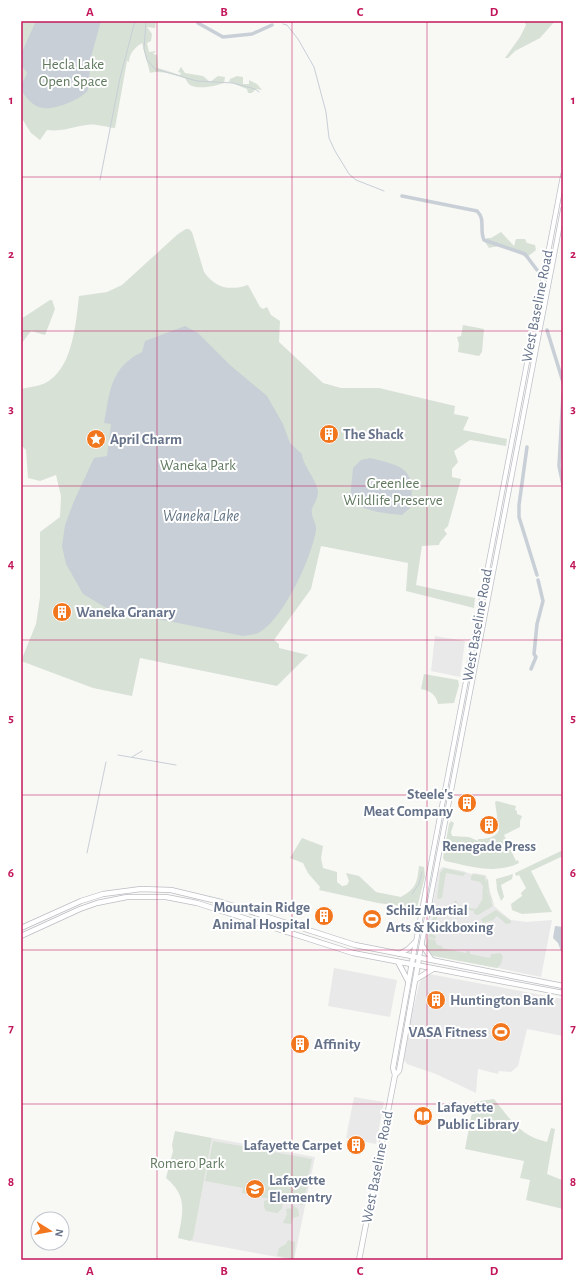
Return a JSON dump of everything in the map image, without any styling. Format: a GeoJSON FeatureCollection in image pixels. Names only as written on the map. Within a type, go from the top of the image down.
{"type":"FeatureCollection","features":[{"type":"Feature","properties":{"kind":"main road","name":"West Baseline Road"},"geometry":{"type":"LineString","coordinates":[[359,1260],[395,1075],[393,1068],[411,965],[563,175]]}},
{"type":"Feature","properties":{"kind":"main road","name":"West Baseline Road"},"geometry":{"type":"LineString","coordinates":[[395,1075],[399,1071],[419,958],[563,209]]}},
{"type":"Feature","properties":{"kind":"main road"},"geometry":{"type":"LineString","coordinates":[[494,534],[500,534]]}},
{"type":"Feature","properties":{"kind":"main road"},"geometry":{"type":"LineString","coordinates":[[21,928],[98,895],[116,891],[153,888],[191,894],[343,942],[563,986]]}},
{"type":"Feature","properties":{"kind":"main road"},"geometry":{"type":"LineString","coordinates":[[21,936],[97,903],[127,897],[155,896],[190,901],[342,950],[411,965],[563,993]]}},
{"type":"Feature","properties":{"kind":"main road"},"geometry":{"type":"LineString","coordinates":[[398,954],[408,949],[416,941]]}},
{"type":"Feature","properties":{"kind":"main road"},"geometry":{"type":"LineString","coordinates":[[422,945],[432,960]]}},
{"type":"Feature","properties":{"kind":"main road"},"geometry":{"type":"LineString","coordinates":[[398,962],[408,981]]}},
{"type":"Feature","properties":{"kind":"main road"},"geometry":{"type":"LineString","coordinates":[[415,980],[433,969]]}},
{"type":"Feature","properties":{"kind":"shaded area"},"geometry":{"type":"Polygon","coordinates":[[[435,636],[465,641],[460,677],[431,671],[435,636]]]}},
{"type":"Feature","properties":{"kind":"shaded area"},"geometry":{"type":"Polygon","coordinates":[[[442,867],[471,874],[486,875],[494,906],[511,920],[527,922],[552,920],[541,977],[430,954],[426,945],[438,872],[442,867]]]}},
{"type":"Feature","properties":{"kind":"shaded area"},"geometry":{"type":"Polygon","coordinates":[[[334,968],[397,980],[390,1017],[328,1006],[334,968]]]}},
{"type":"Feature","properties":{"kind":"shaded area"},"geometry":{"type":"Polygon","coordinates":[[[429,974],[563,999],[563,1036],[527,1029],[518,1066],[511,1072],[499,1071],[498,1074],[478,1069],[476,1093],[436,1074],[407,1064],[404,1060],[406,1041],[419,984],[422,977],[429,974]]]}},
{"type":"Feature","properties":{"kind":"shaded area"},"geometry":{"type":"Polygon","coordinates":[[[354,1097],[384,1102],[376,1144],[346,1138],[354,1097]]]}},
{"type":"Feature","properties":{"kind":"shaded area","name":"Lafayette Elementry"},"geometry":{"type":"Polygon","coordinates":[[[212,1138],[315,1157],[294,1260],[190,1241],[193,1239],[212,1138]]]}},
{"type":"Feature","properties":{"kind":"green space","name":"Hecla Lake Open Space"},"geometry":{"type":"Polygon","coordinates":[[[21,21],[156,21],[155,28],[147,27],[152,34],[151,41],[147,43],[149,52],[156,51],[153,54],[157,55],[158,68],[180,75],[181,73],[178,72],[181,67],[185,73],[203,76],[210,82],[218,76],[225,77],[224,83],[197,87],[190,85],[185,79],[176,75],[162,72],[150,73],[142,43],[133,51],[129,62],[127,61],[115,128],[89,125],[62,130],[47,130],[40,140],[31,133],[21,117],[21,21]]]}},
{"type":"Feature","properties":{"kind":"green space"},"geometry":{"type":"Polygon","coordinates":[[[524,21],[555,21],[540,38],[515,51],[508,58],[505,58],[520,37],[526,25],[524,21]]]}},
{"type":"Feature","properties":{"kind":"green space"},"geometry":{"type":"Polygon","coordinates":[[[237,76],[243,77],[243,84],[249,84],[249,80],[257,84],[262,90],[256,89],[252,93],[248,93],[247,89],[229,82],[230,79],[237,76]]]}},
{"type":"Feature","properties":{"kind":"green space","name":"Waneka Park"},"geometry":{"type":"Polygon","coordinates":[[[186,229],[189,229],[192,232],[204,272],[208,277],[213,282],[223,287],[235,288],[248,285],[260,307],[263,309],[267,307],[271,315],[280,321],[279,342],[323,383],[341,388],[379,388],[455,406],[454,414],[469,417],[463,430],[507,439],[506,446],[470,440],[454,451],[458,462],[452,469],[452,477],[461,479],[448,526],[444,530],[447,534],[439,545],[422,546],[416,585],[475,598],[474,608],[406,591],[408,563],[321,546],[311,589],[274,640],[279,644],[279,648],[308,655],[277,686],[140,658],[132,696],[93,688],[21,661],[36,624],[40,597],[40,532],[60,517],[61,496],[56,475],[40,481],[28,478],[26,450],[21,445],[21,389],[44,384],[58,373],[64,364],[75,330],[79,296],[107,292],[122,285],[178,234],[186,229]]]}},
{"type":"Feature","properties":{"kind":"green space"},"geometry":{"type":"Polygon","coordinates":[[[501,232],[514,246],[516,239],[525,239],[527,243],[535,245],[536,250],[526,258],[509,247],[499,246],[489,248],[485,242],[487,238],[491,238],[501,232]]]}},
{"type":"Feature","properties":{"kind":"green space"},"geometry":{"type":"Polygon","coordinates":[[[52,300],[55,309],[45,335],[31,331],[21,344],[21,319],[52,300]]]}},
{"type":"Feature","properties":{"kind":"green space"},"geometry":{"type":"Polygon","coordinates":[[[463,325],[484,329],[482,352],[479,356],[458,352],[459,344],[457,337],[461,336],[463,325]]]}},
{"type":"Feature","properties":{"kind":"green space"},"geometry":{"type":"Polygon","coordinates":[[[424,674],[458,680],[459,685],[454,703],[438,704],[436,698],[432,694],[421,689],[424,674]]]}},
{"type":"Feature","properties":{"kind":"green space"},"geometry":{"type":"Polygon","coordinates":[[[497,801],[516,806],[515,810],[517,811],[517,814],[522,816],[520,827],[504,835],[516,861],[518,860],[519,863],[510,867],[492,869],[473,867],[445,861],[443,858],[449,824],[451,821],[454,823],[451,832],[452,836],[469,837],[478,841],[478,839],[487,838],[498,833],[499,830],[495,802],[497,801]]]}},
{"type":"Feature","properties":{"kind":"green space"},"geometry":{"type":"Polygon","coordinates":[[[302,838],[323,846],[321,858],[323,868],[337,872],[337,882],[342,886],[347,885],[349,881],[346,873],[359,876],[376,892],[401,897],[410,891],[415,884],[419,866],[424,867],[425,876],[417,908],[378,903],[319,890],[320,887],[308,873],[303,863],[290,858],[302,838]]]}},
{"type":"Feature","properties":{"kind":"green space"},"geometry":{"type":"Polygon","coordinates":[[[563,850],[563,856],[531,871],[552,912],[522,914],[512,910],[511,904],[522,896],[521,893],[526,888],[519,875],[516,876],[515,873],[563,850]]]}},
{"type":"Feature","properties":{"kind":"green space"},"geometry":{"type":"Polygon","coordinates":[[[444,868],[466,873],[463,876],[446,873],[442,898],[437,899],[440,873],[444,868]]]}},
{"type":"Feature","properties":{"kind":"green space"},"geometry":{"type":"Polygon","coordinates":[[[474,874],[485,876],[486,882],[488,878],[489,892],[494,905],[489,897],[486,885],[488,895],[493,906],[478,915],[474,914],[474,911],[458,908],[456,910],[453,904],[456,900],[458,905],[475,909],[478,907],[482,900],[483,886],[480,882],[471,880],[471,876],[474,874]]]}},
{"type":"Feature","properties":{"kind":"green space"},"geometry":{"type":"Polygon","coordinates":[[[513,874],[512,879],[501,885],[504,897],[501,901],[497,890],[496,879],[513,874]]]}},
{"type":"Feature","properties":{"kind":"green space"},"geometry":{"type":"Polygon","coordinates":[[[436,905],[441,907],[442,910],[438,911],[434,935],[436,936],[435,939],[428,937],[436,905]]]}},
{"type":"Feature","properties":{"kind":"green space"},"geometry":{"type":"Polygon","coordinates":[[[496,910],[511,921],[511,923],[506,924],[497,916],[493,920],[483,923],[481,919],[496,910]]]}},
{"type":"Feature","properties":{"kind":"green space"},"geometry":{"type":"Polygon","coordinates":[[[428,938],[435,940],[437,945],[442,946],[442,948],[466,953],[467,951],[470,951],[470,954],[490,958],[491,954],[500,953],[503,956],[501,964],[497,968],[433,956],[428,952],[426,946],[428,938]]]}},
{"type":"Feature","properties":{"kind":"green space"},"geometry":{"type":"Polygon","coordinates":[[[494,1099],[511,1120],[530,1136],[547,1142],[551,1128],[555,1129],[547,1174],[562,1180],[563,1209],[526,1200],[530,1180],[520,1178],[524,1161],[465,1149],[474,1102],[494,1099]]]}},
{"type":"Feature","properties":{"kind":"green space","name":"Romero Park"},"geometry":{"type":"Polygon","coordinates":[[[175,1131],[212,1138],[193,1239],[190,1241],[178,1238],[182,1213],[181,1198],[178,1191],[166,1178],[173,1151],[172,1145],[175,1131]]]}},
{"type":"Feature","properties":{"kind":"green space"},"geometry":{"type":"Polygon","coordinates":[[[213,1141],[312,1159],[303,1205],[283,1201],[282,1209],[277,1213],[266,1211],[264,1201],[270,1199],[242,1193],[243,1188],[205,1181],[213,1141]]]}},
{"type":"Feature","properties":{"kind":"green space"},"geometry":{"type":"Polygon","coordinates":[[[291,1205],[298,1209],[299,1216],[293,1218],[291,1224],[283,1223],[287,1214],[286,1209],[292,1208],[291,1205]]]}},
{"type":"Feature","properties":{"kind":"green space"},"geometry":{"type":"Polygon","coordinates":[[[288,1240],[295,1242],[294,1259],[277,1256],[279,1248],[286,1244],[288,1240]]]}},
{"type":"Feature","properties":{"kind":"water"},"geometry":{"type":"Polygon","coordinates":[[[36,21],[101,21],[91,57],[88,90],[85,94],[67,104],[48,108],[38,107],[30,102],[25,96],[21,87],[27,73],[21,64],[21,54],[36,21]]]}},
{"type":"Feature","properties":{"kind":"water","name":"Waneka Lake"},"geometry":{"type":"Polygon","coordinates":[[[185,326],[198,333],[230,365],[267,396],[283,424],[290,443],[302,454],[304,463],[316,483],[318,492],[312,512],[316,530],[309,556],[295,587],[277,616],[268,626],[255,634],[243,636],[108,609],[83,594],[66,564],[62,546],[65,525],[74,501],[94,458],[107,456],[111,424],[104,423],[110,391],[117,373],[131,358],[142,352],[145,341],[185,326]]]}},
{"type":"Feature","properties":{"kind":"water"},"geometry":{"type":"Polygon","coordinates":[[[370,458],[400,467],[409,477],[411,485],[410,508],[402,515],[368,509],[350,499],[353,468],[361,460],[370,458]]]}},
{"type":"Feature","properties":{"kind":"water"},"geometry":{"type":"Polygon","coordinates":[[[555,926],[563,927],[563,956],[558,943],[553,938],[555,926]]]}},
{"type":"Feature","properties":{"kind":"waterway"},"geometry":{"type":"LineString","coordinates":[[100,180],[120,78],[135,21]]}},
{"type":"Feature","properties":{"kind":"waterway"},"geometry":{"type":"LineString","coordinates":[[146,21],[144,49],[147,60],[155,69],[197,81],[233,83],[255,89],[259,92]]}},
{"type":"Feature","properties":{"kind":"waterway"},"geometry":{"type":"LineString","coordinates":[[198,21],[198,23],[223,37],[252,34],[272,25]]}},
{"type":"Feature","properties":{"kind":"waterway"},"geometry":{"type":"LineString","coordinates":[[283,24],[287,25],[298,39],[314,67],[326,112],[329,138],[335,151],[349,174],[356,180],[384,191]]}},
{"type":"Feature","properties":{"kind":"waterway"},"geometry":{"type":"LineString","coordinates":[[402,196],[477,211],[480,214],[482,221],[484,240],[525,254],[537,270]]}},
{"type":"Feature","properties":{"kind":"waterway"},"geometry":{"type":"LineString","coordinates":[[547,330],[563,382]]}},
{"type":"Feature","properties":{"kind":"waterway"},"geometry":{"type":"LineString","coordinates":[[563,394],[559,466],[563,485]]}},
{"type":"Feature","properties":{"kind":"waterway"},"geometry":{"type":"LineString","coordinates":[[527,447],[519,505],[519,517],[537,575]]}},
{"type":"Feature","properties":{"kind":"waterway"},"geometry":{"type":"LineString","coordinates":[[531,669],[536,657],[534,654],[537,624],[543,601],[538,580]]}},
{"type":"Feature","properties":{"kind":"waterway"},"geometry":{"type":"LineString","coordinates":[[132,757],[142,751]]}},
{"type":"Feature","properties":{"kind":"waterway"},"geometry":{"type":"LineString","coordinates":[[118,755],[176,765]]}},
{"type":"Feature","properties":{"kind":"waterway"},"geometry":{"type":"LineString","coordinates":[[87,853],[106,762]]}},
{"type":"Feature","properties":{"kind":"waterway"},"geometry":{"type":"LineString","coordinates":[[412,894],[419,884],[422,872]]}},
{"type":"Feature","properties":{"kind":"place","name":"The Shack"},"geometry":{"type":"Point","coordinates":[329,434]}},
{"type":"Feature","properties":{"kind":"place","name":"April Charm"},"geometry":{"type":"Point","coordinates":[96,439]}},
{"type":"Feature","properties":{"kind":"place","name":"Waneka Granary"},"geometry":{"type":"Point","coordinates":[62,612]}},
{"type":"Feature","properties":{"kind":"place","name":"Steele's Meat Company"},"geometry":{"type":"Point","coordinates":[467,803]}},
{"type":"Feature","properties":{"kind":"place","name":"Renegade Press"},"geometry":{"type":"Point","coordinates":[489,825]}},
{"type":"Feature","properties":{"kind":"place","name":"Mountain Ridge Animal Hospital"},"geometry":{"type":"Point","coordinates":[324,916]}},
{"type":"Feature","properties":{"kind":"place","name":"Schilz Martial Arts & Kickboxing"},"geometry":{"type":"Point","coordinates":[372,919]}},
{"type":"Feature","properties":{"kind":"place","name":"Huntington Bank"},"geometry":{"type":"Point","coordinates":[436,1000]}},
{"type":"Feature","properties":{"kind":"place","name":"VASA Fitness"},"geometry":{"type":"Point","coordinates":[501,1032]}},
{"type":"Feature","properties":{"kind":"place","name":"Affinity"},"geometry":{"type":"Point","coordinates":[300,1044]}},
{"type":"Feature","properties":{"kind":"place","name":"Lafayette Public Library"},"geometry":{"type":"Point","coordinates":[423,1116]}},
{"type":"Feature","properties":{"kind":"place","name":"Lafayette Carpet"},"geometry":{"type":"Point","coordinates":[356,1145]}},
{"type":"Feature","properties":{"kind":"place","name":"Lafayette Elementry"},"geometry":{"type":"Point","coordinates":[255,1189]}},
{"type":"Feature","properties":{"kind":"park label","name":"Greenlee Wildlife Preserve"},"geometry":{"type":"Point","coordinates":[393,492]}}]}
